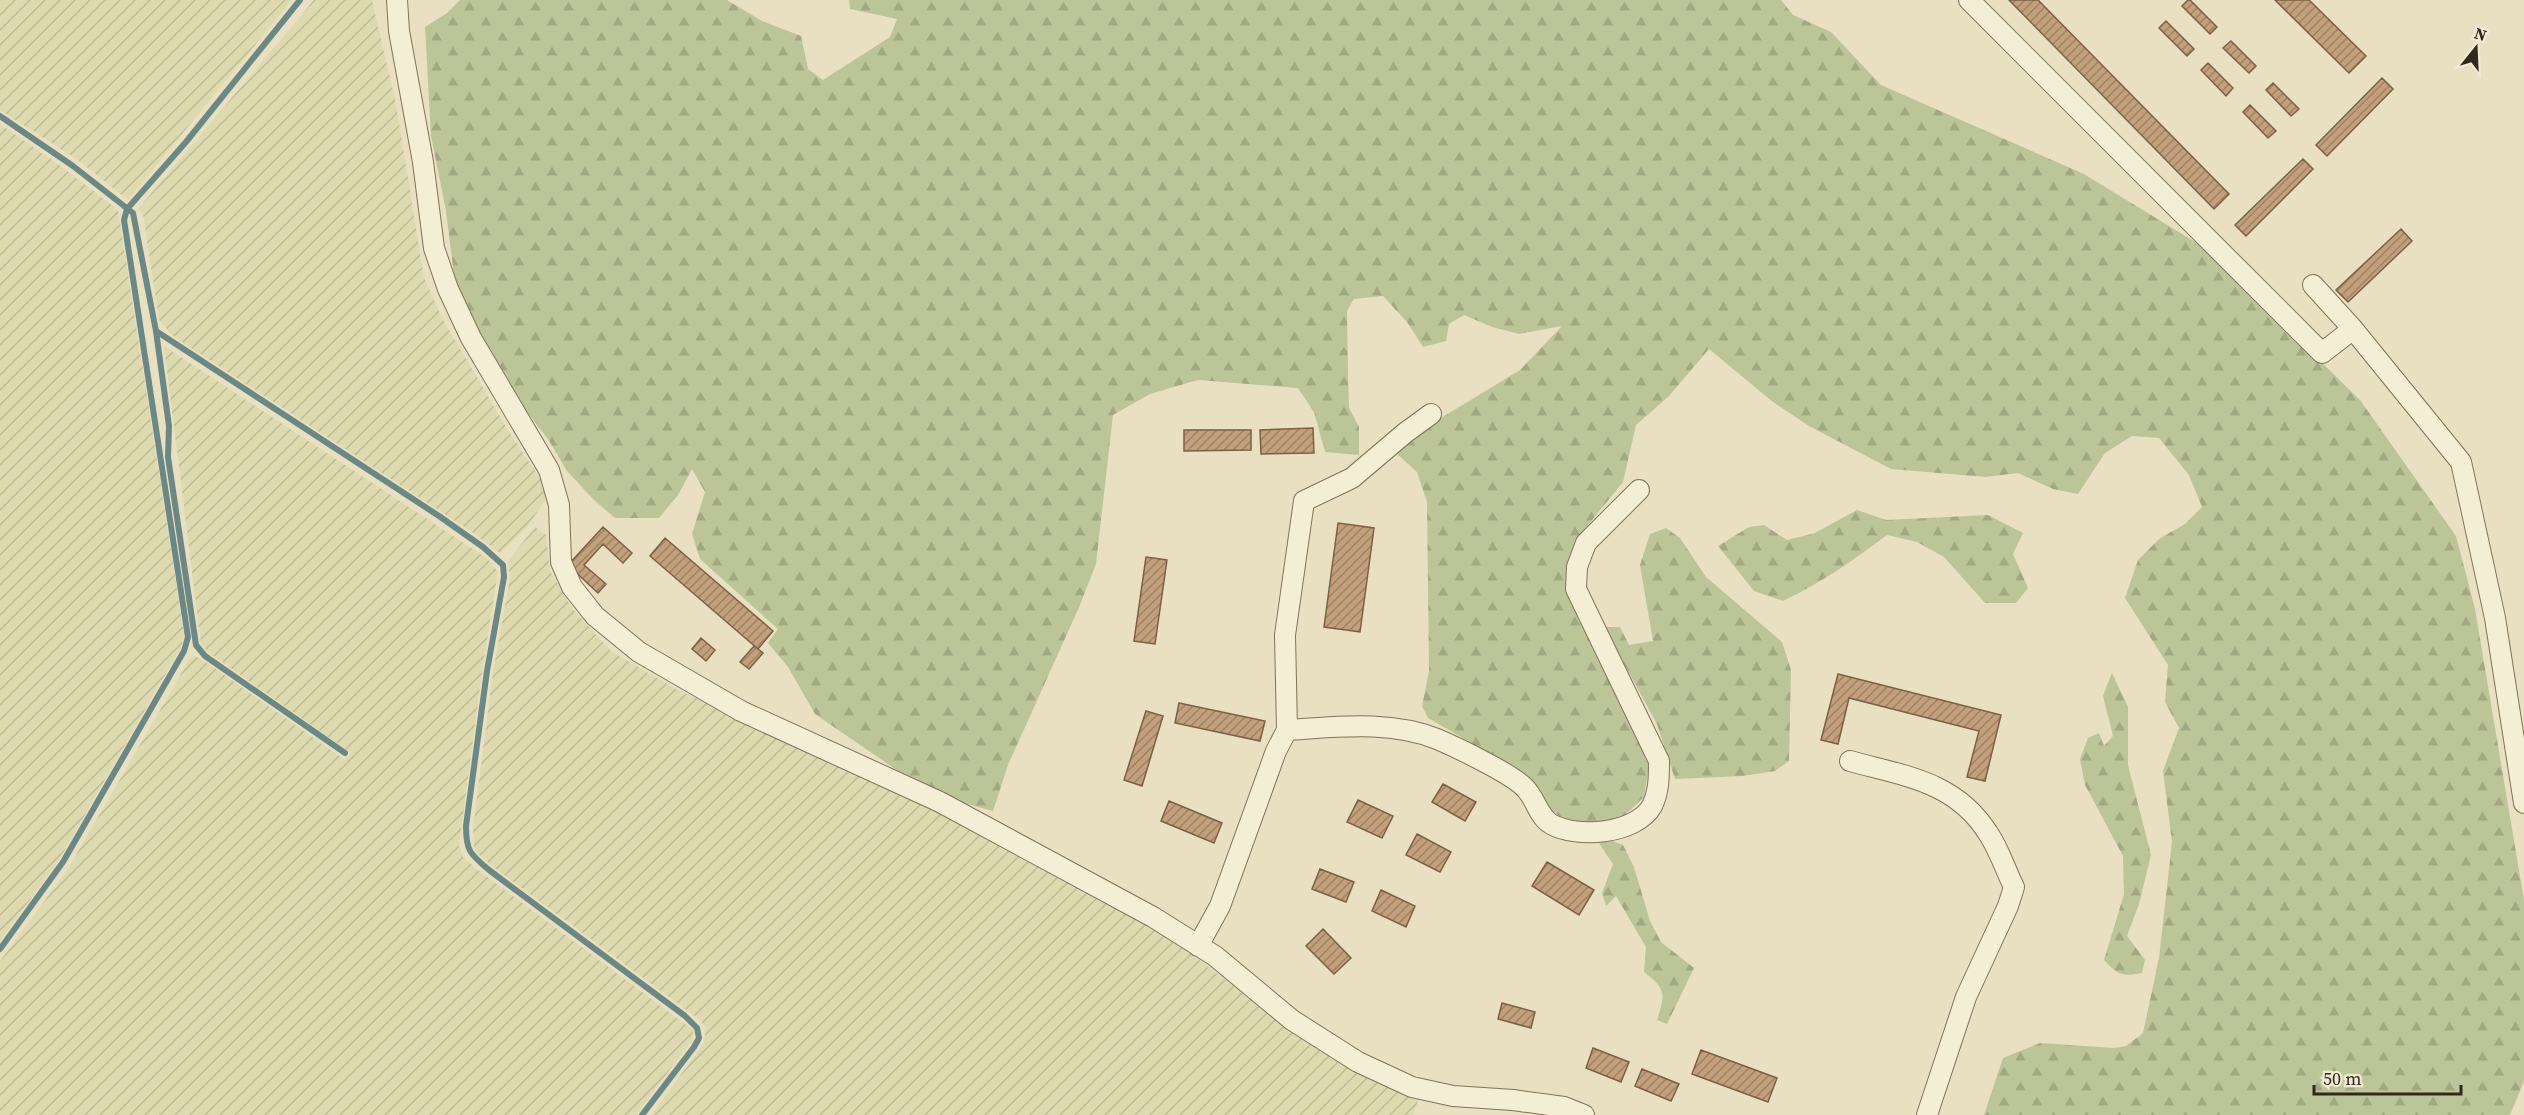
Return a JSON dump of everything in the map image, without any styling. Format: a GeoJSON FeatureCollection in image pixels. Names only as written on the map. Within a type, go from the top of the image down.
{"type":"FeatureCollection","features":[{"type":"Feature","properties":{"kind":"street"},"geometry":{"type":"LineString","coordinates":[[397,0],[399,31],[423,162],[434,248],[448,289],[471,338],[549,470],[559,505],[561,562],[572,587],[595,616],[639,652],[741,711],[939,802],[1153,917],[1215,956],[1292,1020],[1358,1062],[1412,1087],[1453,1096],[1513,1100],[1564,1107],[1584,1115]]}},
{"type":"Feature","properties":{"kind":"street"},"geometry":{"type":"LineString","coordinates":[[1969,0],[2322,353],[2353,329]]}},
{"type":"Feature","properties":{"kind":"street"},"geometry":{"type":"LineString","coordinates":[[2313,285],[2353,329],[2461,462],[2495,618],[2524,803]]}},
{"type":"Feature","properties":{"kind":"street"},"geometry":{"type":"LineString","coordinates":[[1198,946],[1220,906],[1276,751],[1287,730],[1285,635],[1304,501],[1352,478],[1404,433],[1431,414]]}},
{"type":"Feature","properties":{"kind":"street"},"geometry":{"type":"LineString","coordinates":[[1287,730],[1384,726],[1435,738],[1494,767],[1524,787],[1543,819],[1554,826],[1580,833],[1613,831],[1634,822],[1651,808],[1659,780],[1659,761],[1576,589],[1577,567],[1586,543],[1639,490]]}},
{"type":"Feature","properties":{"kind":"street"},"geometry":{"type":"LineString","coordinates":[[1850,761],[1932,784],[1960,800],[1988,833],[2014,887],[2008,906],[1966,997],[1926,1115]]}},
{"type":"Feature","properties":{"kind":"shaded area"},"geometry":{"type":"Polygon","coordinates":[[[0,0],[292,0],[128,200],[78,160],[0,110],[0,0]]]}},
{"type":"Feature","properties":{"kind":"shaded area"},"geometry":{"type":"Polygon","coordinates":[[[314,0],[372,0],[396,104],[424,278],[442,318],[509,432],[544,484],[548,496],[527,527],[500,553],[472,532],[173,336],[159,320],[143,214],[138,209],[314,0]]]}},
{"type":"Feature","properties":{"kind":"shaded area"},"geometry":{"type":"Polygon","coordinates":[[[0,124],[118,210],[184,635],[181,647],[59,860],[0,941],[0,124]]]}},
{"type":"Feature","properties":{"kind":"shaded area"},"geometry":{"type":"Polygon","coordinates":[[[164,346],[488,559],[498,572],[459,846],[463,857],[478,870],[693,1030],[693,1039],[636,1115],[0,1115],[0,961],[68,869],[192,655],[203,660],[345,760],[351,753],[208,652],[201,644],[164,346]]]}},
{"type":"Feature","properties":{"kind":"shaded area"},"geometry":{"type":"Polygon","coordinates":[[[535,527],[546,535],[550,571],[571,607],[611,651],[674,688],[938,812],[1163,932],[1290,1030],[1349,1068],[1418,1101],[1413,1115],[651,1115],[704,1043],[706,1028],[700,1020],[492,866],[477,853],[474,847],[473,828],[493,672],[510,578],[508,561],[535,527]]]}},
{"type":"Feature","properties":{"kind":"green space"},"geometry":{"type":"Polygon","coordinates":[[[460,0],[727,0],[762,21],[801,36],[808,69],[823,80],[890,37],[897,19],[850,9],[849,0],[1781,0],[1793,15],[1831,32],[1881,85],[2084,174],[2205,248],[2360,400],[2456,536],[2475,609],[2524,900],[2524,1081],[2510,1115],[1984,1115],[2003,1058],[2040,1043],[2114,1048],[2126,1046],[2143,1033],[2159,958],[2172,842],[2163,771],[2179,728],[2165,702],[2168,665],[2125,598],[2138,560],[2159,539],[2185,524],[2202,507],[2189,475],[2159,438],[2132,436],[2105,453],[2078,494],[2053,489],[2018,473],[1985,477],[1891,469],[1809,426],[1773,402],[1709,349],[1669,396],[1636,425],[1623,482],[1575,541],[1571,554],[1568,590],[1578,618],[1644,744],[1650,761],[1644,797],[1622,818],[1598,826],[1567,823],[1549,808],[1540,789],[1494,756],[1428,718],[1422,706],[1429,671],[1427,502],[1417,472],[1396,453],[1413,435],[1520,370],[1562,326],[1519,334],[1492,327],[1464,315],[1449,324],[1446,341],[1423,347],[1407,322],[1383,296],[1354,299],[1347,311],[1349,408],[1359,427],[1359,455],[1325,452],[1314,412],[1298,388],[1198,380],[1150,394],[1113,415],[1096,564],[1008,765],[993,811],[960,802],[911,780],[815,714],[788,667],[768,643],[778,629],[700,559],[692,534],[705,492],[692,469],[678,495],[659,518],[615,518],[594,500],[567,471],[548,439],[521,404],[470,317],[454,275],[446,211],[431,136],[425,27],[447,13],[460,0]]]}},
{"type":"Feature","properties":{"kind":"green space"},"geometry":{"type":"Polygon","coordinates":[[[1857,510],[1886,520],[1988,515],[2023,533],[2013,554],[2028,588],[2016,603],[1985,603],[1944,557],[1917,542],[1887,535],[1837,571],[1783,601],[1754,591],[1718,546],[1749,527],[1764,525],[1787,540],[1815,533],[1857,510]]]}},
{"type":"Feature","properties":{"kind":"green space"},"geometry":{"type":"Polygon","coordinates":[[[1666,528],[1680,538],[1706,577],[1782,642],[1791,670],[1789,761],[1775,771],[1743,776],[1675,779],[1657,724],[1604,627],[1620,627],[1629,645],[1653,641],[1640,565],[1650,534],[1666,528]]]}},
{"type":"Feature","properties":{"kind":"green space"},"geometry":{"type":"Polygon","coordinates":[[[2112,673],[2128,707],[2128,765],[2151,855],[2139,904],[2127,936],[2145,960],[2142,973],[2130,975],[2117,972],[2104,960],[2124,894],[2123,856],[2085,785],[2080,759],[2088,738],[2099,733],[2104,746],[2113,736],[2103,696],[2112,673]]]}},
{"type":"Feature","properties":{"kind":"green space"},"geometry":{"type":"Polygon","coordinates":[[[1610,840],[1623,845],[1634,867],[1650,921],[1661,942],[1694,968],[1667,1024],[1657,1020],[1662,1004],[1662,993],[1657,983],[1644,972],[1646,947],[1616,896],[1606,906],[1602,893],[1613,864],[1599,843],[1610,840]]]}},
{"type":"Feature","properties":{"kind":"building"},"geometry":{"type":"Polygon","coordinates":[[[2009,0],[2038,0],[2229,194],[2214,209],[2009,0]]]}},
{"type":"Feature","properties":{"kind":"building"},"geometry":{"type":"Polygon","coordinates":[[[2188,0],[2217,27],[2210,34],[2182,6],[2188,0]]]}},
{"type":"Feature","properties":{"kind":"building"},"geometry":{"type":"Polygon","coordinates":[[[2275,0],[2309,0],[2366,56],[2349,73],[2275,0]]]}},
{"type":"Feature","properties":{"kind":"building"},"geometry":{"type":"Polygon","coordinates":[[[2166,21],[2194,49],[2187,56],[2159,28],[2166,21]]]}},
{"type":"Feature","properties":{"kind":"building"},"geometry":{"type":"Polygon","coordinates":[[[2231,41],[2256,66],[2249,73],[2223,48],[2231,41]]]}},
{"type":"Feature","properties":{"kind":"building"},"geometry":{"type":"Polygon","coordinates":[[[2208,63],[2233,88],[2226,96],[2201,70],[2208,63]]]}},
{"type":"Feature","properties":{"kind":"building"},"geometry":{"type":"Polygon","coordinates":[[[2382,78],[2393,89],[2327,156],[2316,145],[2382,78]]]}},
{"type":"Feature","properties":{"kind":"building"},"geometry":{"type":"Polygon","coordinates":[[[2273,83],[2299,109],[2291,116],[2266,90],[2273,83]]]}},
{"type":"Feature","properties":{"kind":"building"},"geometry":{"type":"Polygon","coordinates":[[[2250,105],[2276,131],[2268,138],[2243,112],[2250,105]]]}},
{"type":"Feature","properties":{"kind":"building"},"geometry":{"type":"Polygon","coordinates":[[[2303,159],[2313,169],[2246,236],[2235,225],[2303,159]]]}},
{"type":"Feature","properties":{"kind":"building"},"geometry":{"type":"Polygon","coordinates":[[[2401,229],[2412,241],[2348,302],[2336,290],[2401,229]]]}},
{"type":"Feature","properties":{"kind":"building"},"geometry":{"type":"Polygon","coordinates":[[[1313,428],[1314,453],[1261,454],[1260,430],[1313,428]]]}},
{"type":"Feature","properties":{"kind":"building"},"geometry":{"type":"Polygon","coordinates":[[[1184,430],[1251,430],[1251,450],[1184,451],[1184,430]]]}},
{"type":"Feature","properties":{"kind":"building"},"geometry":{"type":"Polygon","coordinates":[[[1338,523],[1374,528],[1360,632],[1324,627],[1338,523]]]}},
{"type":"Feature","properties":{"kind":"building"},"geometry":{"type":"Polygon","coordinates":[[[603,527],[632,553],[623,563],[603,544],[584,565],[606,584],[598,593],[568,565],[603,527]]]}},
{"type":"Feature","properties":{"kind":"building"},"geometry":{"type":"Polygon","coordinates":[[[665,538],[773,631],[758,649],[650,556],[665,538]]]}},
{"type":"Feature","properties":{"kind":"building"},"geometry":{"type":"Polygon","coordinates":[[[1146,557],[1167,560],[1155,644],[1134,641],[1146,557]]]}},
{"type":"Feature","properties":{"kind":"building"},"geometry":{"type":"Polygon","coordinates":[[[701,638],[715,650],[706,661],[692,649],[701,638]]]}},
{"type":"Feature","properties":{"kind":"building"},"geometry":{"type":"Polygon","coordinates":[[[754,646],[763,653],[749,669],[740,662],[754,646]]]}},
{"type":"Feature","properties":{"kind":"building"},"geometry":{"type":"Polygon","coordinates":[[[1838,674],[2001,715],[1985,781],[1967,777],[1979,731],[1849,698],[1838,744],[1821,740],[1838,674]]]}},
{"type":"Feature","properties":{"kind":"building"},"geometry":{"type":"Polygon","coordinates":[[[1179,703],[1265,721],[1260,741],[1175,723],[1179,703]]]}},
{"type":"Feature","properties":{"kind":"building"},"geometry":{"type":"Polygon","coordinates":[[[1146,711],[1163,716],[1142,786],[1124,780],[1146,711]]]}},
{"type":"Feature","properties":{"kind":"building"},"geometry":{"type":"Polygon","coordinates":[[[1443,784],[1476,802],[1465,821],[1432,802],[1443,784]]]}},
{"type":"Feature","properties":{"kind":"building"},"geometry":{"type":"Polygon","coordinates":[[[1358,800],[1393,816],[1382,838],[1347,822],[1358,800]]]}},
{"type":"Feature","properties":{"kind":"building"},"geometry":{"type":"Polygon","coordinates":[[[1169,801],[1222,823],[1214,843],[1161,821],[1169,801]]]}},
{"type":"Feature","properties":{"kind":"building"},"geometry":{"type":"Polygon","coordinates":[[[1417,834],[1451,852],[1440,872],[1406,855],[1417,834]]]}},
{"type":"Feature","properties":{"kind":"building"},"geometry":{"type":"Polygon","coordinates":[[[1547,862],[1594,890],[1579,915],[1532,886],[1547,862]]]}},
{"type":"Feature","properties":{"kind":"building"},"geometry":{"type":"Polygon","coordinates":[[[1320,869],[1354,882],[1346,902],[1312,889],[1320,869]]]}},
{"type":"Feature","properties":{"kind":"building"},"geometry":{"type":"Polygon","coordinates":[[[1381,890],[1415,906],[1406,927],[1372,911],[1381,890]]]}},
{"type":"Feature","properties":{"kind":"building"},"geometry":{"type":"Polygon","coordinates":[[[1323,929],[1351,958],[1334,974],[1306,946],[1323,929]]]}},
{"type":"Feature","properties":{"kind":"building"},"geometry":{"type":"Polygon","coordinates":[[[1502,1003],[1535,1012],[1531,1028],[1498,1019],[1502,1003]]]}},
{"type":"Feature","properties":{"kind":"building"},"geometry":{"type":"Polygon","coordinates":[[[1593,1048],[1629,1062],[1621,1082],[1586,1068],[1593,1048]]]}},
{"type":"Feature","properties":{"kind":"building"},"geometry":{"type":"Polygon","coordinates":[[[1701,1050],[1777,1078],[1768,1102],[1692,1074],[1701,1050]]]}},
{"type":"Feature","properties":{"kind":"building"},"geometry":{"type":"Polygon","coordinates":[[[1642,1069],[1679,1084],[1671,1101],[1635,1086],[1642,1069]]]}},
{"type":"Feature","properties":{"kind":"waterway"},"geometry":{"type":"LineString","coordinates":[[0,949],[63,862],[184,651],[188,637],[124,220],[127,209],[186,142],[300,0]]}},
{"type":"Feature","properties":{"kind":"waterway"},"geometry":{"type":"LineString","coordinates":[[0,116],[73,166],[133,213],[156,331],[439,516],[483,547],[503,565],[504,577],[487,671],[466,826],[468,847],[473,856],[489,870],[685,1016],[697,1028],[699,1038],[694,1047],[642,1115]]}},
{"type":"Feature","properties":{"kind":"waterway"},"geometry":{"type":"LineString","coordinates":[[156,331],[169,426],[168,457],[196,645],[205,656],[345,753]]}}]}
